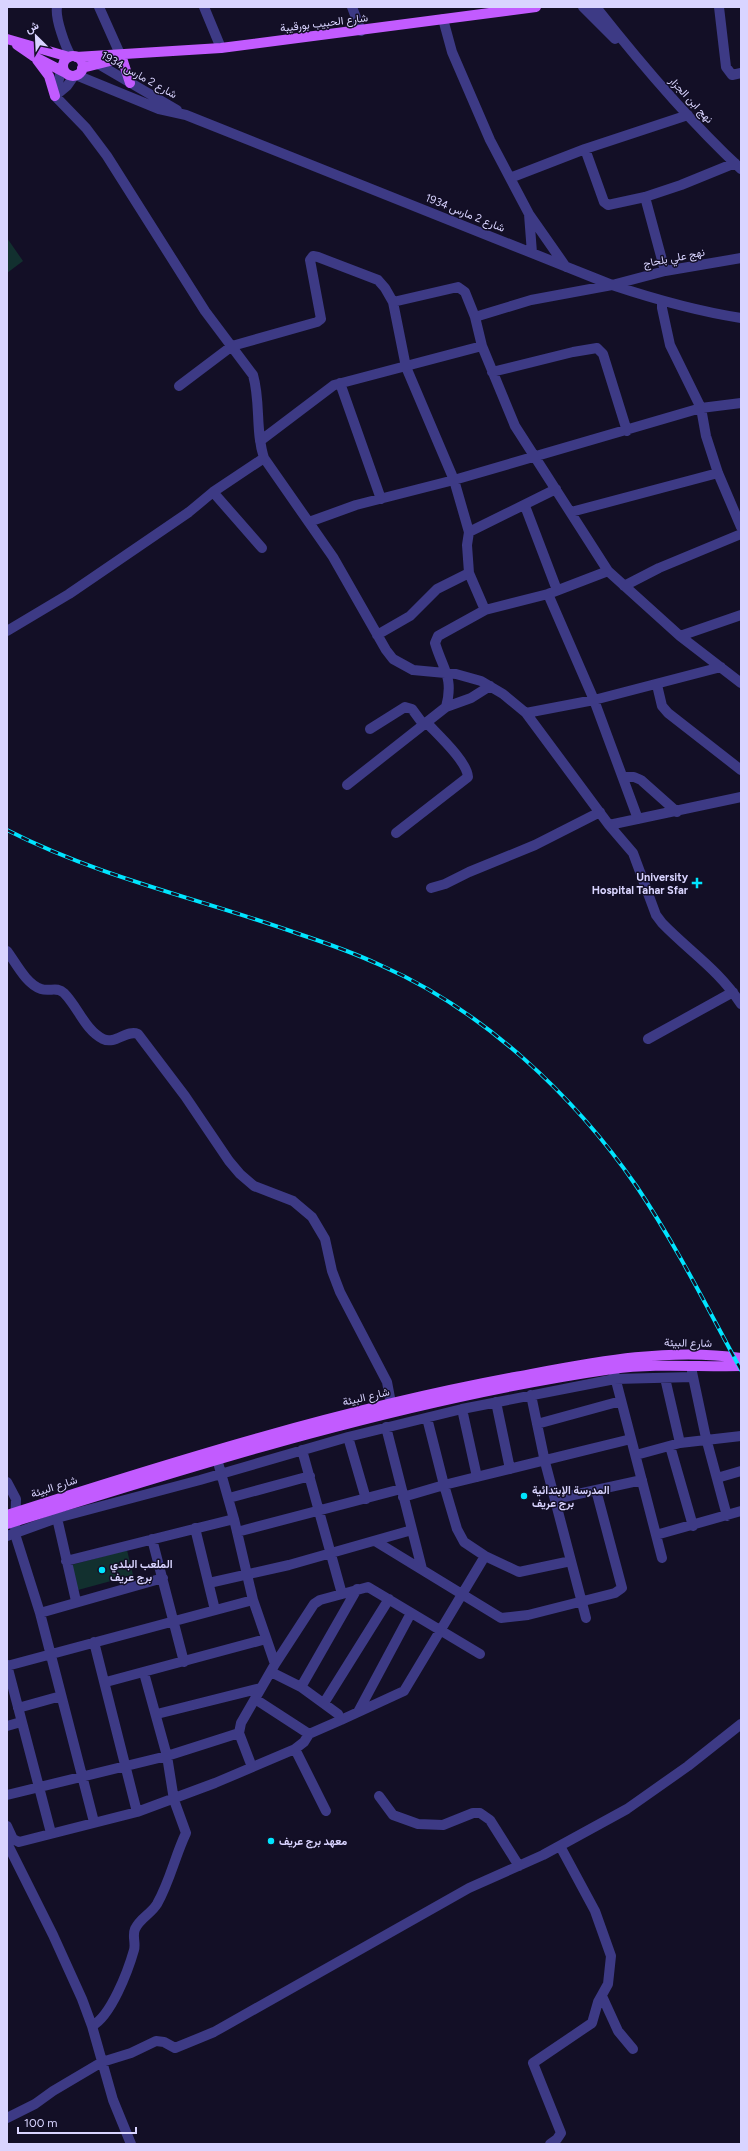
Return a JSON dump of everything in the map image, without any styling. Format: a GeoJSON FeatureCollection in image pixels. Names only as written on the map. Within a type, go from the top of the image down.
{"type":"FeatureCollection","features":[{"type":"Feature","properties":{"kind":"main road","name":"شارع الحبيب بورقيبة"},"geometry":{"type":"LineString","coordinates":[[8,40],[74,57],[121,56],[138,53],[221,48],[361,31],[536,7]]}},
{"type":"Feature","properties":{"kind":"main road","name":"شارع الحبيب بورقيبة"},"geometry":{"type":"LineString","coordinates":[[8,40],[33,56],[70,71],[100,64],[121,56]]}},
{"type":"Feature","properties":{"kind":"main road"},"geometry":{"type":"LineString","coordinates":[[33,56],[48,76],[55,96]]}},
{"type":"Feature","properties":{"kind":"main road"},"geometry":{"type":"LineString","coordinates":[[121,56],[130,83]]}},
{"type":"Feature","properties":{"kind":"main road"},"geometry":{"type":"LineString","coordinates":[[74,57],[82,62],[70,71],[64,60],[74,57]]}},
{"type":"Feature","properties":{"kind":"main road","name":"شارع البيئة"},"geometry":{"type":"LineString","coordinates":[[11,1518],[336,1426],[486,1392],[613,1369],[681,1353],[741,1358]]}},
{"type":"Feature","properties":{"kind":"main road","name":"شارع البيئة"},"geometry":{"type":"LineString","coordinates":[[11,1518],[214,1450],[333,1417],[483,1383],[666,1364],[741,1366]]}},
{"type":"Feature","properties":{"kind":"street"},"geometry":{"type":"LineString","coordinates":[[57,7],[62,35],[66,47],[74,57]]}},
{"type":"Feature","properties":{"kind":"street"},"geometry":{"type":"LineString","coordinates":[[99,7],[121,56]]}},
{"type":"Feature","properties":{"kind":"street"},"geometry":{"type":"LineString","coordinates":[[204,7],[221,48]]}},
{"type":"Feature","properties":{"kind":"street"},"geometry":{"type":"LineString","coordinates":[[352,7],[361,31]]}},
{"type":"Feature","properties":{"kind":"street","name":"نهج ابن الجزار"},"geometry":{"type":"LineString","coordinates":[[582,7],[614,38],[625,45]]}},
{"type":"Feature","properties":{"kind":"street","name":"نهج ابن الجزار"},"geometry":{"type":"LineString","coordinates":[[596,7],[625,45],[688,115],[738,166]]}},
{"type":"Feature","properties":{"kind":"street"},"geometry":{"type":"LineString","coordinates":[[719,7],[727,70],[732,75],[741,73]]}},
{"type":"Feature","properties":{"kind":"street"},"geometry":{"type":"LineString","coordinates":[[443,19],[452,52],[469,92],[510,178],[529,214],[566,267]]}},
{"type":"Feature","properties":{"kind":"street","name":"شارع 2 مارس 1934"},"geometry":{"type":"LineString","coordinates":[[74,57],[100,64],[186,115],[566,267],[662,302],[706,313],[741,318]]}},
{"type":"Feature","properties":{"kind":"street"},"geometry":{"type":"LineString","coordinates":[[70,71],[67,86],[55,96],[86,128],[107,156],[205,310],[253,375],[258,400],[260,441],[264,458],[333,557],[377,635],[393,659],[403,666],[421,672],[447,672],[465,676],[490,686],[526,713],[609,825],[633,853],[656,915],[662,923],[716,971],[741,1004]]}},
{"type":"Feature","properties":{"kind":"street","name":"شارع 2 مارس 1934"},"geometry":{"type":"LineString","coordinates":[[70,71],[159,109],[186,115]]}},
{"type":"Feature","properties":{"kind":"street"},"geometry":{"type":"LineString","coordinates":[[510,178],[585,149],[688,115]]}},
{"type":"Feature","properties":{"kind":"street"},"geometry":{"type":"LineString","coordinates":[[585,149],[606,204],[611,205],[645,197],[738,166]]}},
{"type":"Feature","properties":{"kind":"street"},"geometry":{"type":"LineString","coordinates":[[645,197],[665,270]]}},
{"type":"Feature","properties":{"kind":"street"},"geometry":{"type":"LineString","coordinates":[[529,214],[532,253]]}},
{"type":"Feature","properties":{"kind":"street"},"geometry":{"type":"LineString","coordinates":[[179,386],[232,346],[317,322],[321,318],[310,260],[313,256],[318,256],[378,280],[385,288],[393,302],[406,367],[454,480],[469,532],[467,560],[469,573],[485,610]]}},
{"type":"Feature","properties":{"kind":"street","name":"نهج علي بلحاج"},"geometry":{"type":"LineString","coordinates":[[475,317],[531,300],[612,285],[665,270],[741,258]]}},
{"type":"Feature","properties":{"kind":"street"},"geometry":{"type":"LineString","coordinates":[[393,302],[458,287],[465,292],[475,317],[482,346],[515,426],[534,457],[572,512],[608,571],[680,636],[741,683]]}},
{"type":"Feature","properties":{"kind":"street"},"geometry":{"type":"LineString","coordinates":[[662,302],[670,345],[701,408],[706,436],[718,473],[737,508],[741,527]]}},
{"type":"Feature","properties":{"kind":"street"},"geometry":{"type":"LineString","coordinates":[[260,441],[327,389],[340,383],[482,346]]}},
{"type":"Feature","properties":{"kind":"street"},"geometry":{"type":"LineString","coordinates":[[492,372],[573,352],[597,348],[602,351],[606,360],[627,431]]}},
{"type":"Feature","properties":{"kind":"street"},"geometry":{"type":"LineString","coordinates":[[340,383],[381,499]]}},
{"type":"Feature","properties":{"kind":"street"},"geometry":{"type":"LineString","coordinates":[[310,522],[356,505],[454,480],[627,431],[701,408],[741,403]]}},
{"type":"Feature","properties":{"kind":"street"},"geometry":{"type":"LineString","coordinates":[[7,631],[69,594],[189,512],[213,492],[264,458]]}},
{"type":"Feature","properties":{"kind":"street"},"geometry":{"type":"LineString","coordinates":[[572,512],[718,473]]}},
{"type":"Feature","properties":{"kind":"street"},"geometry":{"type":"LineString","coordinates":[[469,532],[525,506],[556,489]]}},
{"type":"Feature","properties":{"kind":"street"},"geometry":{"type":"LineString","coordinates":[[213,492],[262,548]]}},
{"type":"Feature","properties":{"kind":"street"},"geometry":{"type":"LineString","coordinates":[[525,506],[552,592],[624,777],[638,819]]}},
{"type":"Feature","properties":{"kind":"street"},"geometry":{"type":"LineString","coordinates":[[624,586],[659,568],[741,534]]}},
{"type":"Feature","properties":{"kind":"street"},"geometry":{"type":"LineString","coordinates":[[446,707],[449,692],[447,672],[436,647],[436,640],[442,633],[485,610],[552,592],[608,571]]}},
{"type":"Feature","properties":{"kind":"street"},"geometry":{"type":"LineString","coordinates":[[377,635],[410,616],[438,589],[469,573]]}},
{"type":"Feature","properties":{"kind":"street"},"geometry":{"type":"LineString","coordinates":[[680,636],[741,615]]}},
{"type":"Feature","properties":{"kind":"street"},"geometry":{"type":"LineString","coordinates":[[526,713],[594,700],[658,685],[720,667]]}},
{"type":"Feature","properties":{"kind":"street"},"geometry":{"type":"LineString","coordinates":[[658,685],[662,706],[741,770]]}},
{"type":"Feature","properties":{"kind":"street"},"geometry":{"type":"LineString","coordinates":[[347,785],[446,707],[471,698],[490,686]]}},
{"type":"Feature","properties":{"kind":"street"},"geometry":{"type":"LineString","coordinates":[[370,729],[405,707],[412,709],[453,752],[466,768],[468,777],[396,833]]}},
{"type":"Feature","properties":{"kind":"street"},"geometry":{"type":"LineString","coordinates":[[624,777],[634,777],[641,780],[678,812]]}},
{"type":"Feature","properties":{"kind":"street"},"geometry":{"type":"LineString","coordinates":[[609,825],[678,812],[741,797]]}},
{"type":"Feature","properties":{"kind":"street"},"geometry":{"type":"LineString","coordinates":[[431,888],[445,884],[469,872],[536,845],[600,812]]}},
{"type":"Feature","properties":{"kind":"street"},"geometry":{"type":"LineString","coordinates":[[7,951],[32,983],[42,989],[57,988],[65,994],[82,1019],[102,1039],[109,1041],[133,1033],[138,1034],[186,1096],[228,1161],[240,1174],[254,1186],[293,1201],[312,1217],[325,1240],[332,1271],[340,1292],[387,1382],[391,1403]]}},
{"type":"Feature","properties":{"kind":"street"},"geometry":{"type":"LineString","coordinates":[[648,1039],[733,992]]}},
{"type":"Feature","properties":{"kind":"street"},"geometry":{"type":"LineString","coordinates":[[690,1364],[706,1438],[727,1516]]}},
{"type":"Feature","properties":{"kind":"street"},"geometry":{"type":"LineString","coordinates":[[613,1369],[662,1558]]}},
{"type":"Feature","properties":{"kind":"street"},"geometry":{"type":"LineString","coordinates":[[11,1535],[57,1518],[222,1474],[348,1437],[462,1409],[531,1395],[613,1369],[664,1378],[693,1377]]}},
{"type":"Feature","properties":{"kind":"street"},"geometry":{"type":"LineString","coordinates":[[664,1378],[675,1444],[693,1526]]}},
{"type":"Feature","properties":{"kind":"street"},"geometry":{"type":"LineString","coordinates":[[531,1395],[546,1462],[586,1618]]}},
{"type":"Feature","properties":{"kind":"street"},"geometry":{"type":"LineString","coordinates":[[496,1402],[510,1469]]}},
{"type":"Feature","properties":{"kind":"street"},"geometry":{"type":"LineString","coordinates":[[538,1424],[621,1402]]}},
{"type":"Feature","properties":{"kind":"street"},"geometry":{"type":"LineString","coordinates":[[462,1409],[478,1476]]}},
{"type":"Feature","properties":{"kind":"street"},"geometry":{"type":"LineString","coordinates":[[427,1418],[444,1485],[464,1542],[485,1556],[519,1572],[571,1561]]}},
{"type":"Feature","properties":{"kind":"street"},"geometry":{"type":"LineString","coordinates":[[386,1427],[422,1569]]}},
{"type":"Feature","properties":{"kind":"street"},"geometry":{"type":"LineString","coordinates":[[636,1455],[675,1444],[706,1438],[741,1436]]}},
{"type":"Feature","properties":{"kind":"street"},"geometry":{"type":"LineString","coordinates":[[348,1437],[366,1499]]}},
{"type":"Feature","properties":{"kind":"street"},"geometry":{"type":"LineString","coordinates":[[237,1532],[366,1499],[444,1485],[478,1476],[546,1462],[631,1439]]}},
{"type":"Feature","properties":{"kind":"street"},"geometry":{"type":"LineString","coordinates":[[214,1450],[229,1498],[254,1600],[273,1668],[335,1710],[341,1720]]}},
{"type":"Feature","properties":{"kind":"street"},"geometry":{"type":"LineString","coordinates":[[302,1450],[342,1594]]}},
{"type":"Feature","properties":{"kind":"street"},"geometry":{"type":"LineString","coordinates":[[716,1478],[741,1471]]}},
{"type":"Feature","properties":{"kind":"street"},"geometry":{"type":"LineString","coordinates":[[229,1498],[310,1476]]}},
{"type":"Feature","properties":{"kind":"street"},"geometry":{"type":"LineString","coordinates":[[556,1499],[642,1480]]}},
{"type":"Feature","properties":{"kind":"street"},"geometry":{"type":"LineString","coordinates":[[7,1482],[16,1499],[11,1518],[11,1535],[40,1613],[61,1696],[84,1777],[94,1822]]}},
{"type":"Feature","properties":{"kind":"street"},"geometry":{"type":"LineString","coordinates":[[375,1541],[463,1592],[496,1615],[506,1618],[528,1616],[618,1592],[622,1588],[596,1490]]}},
{"type":"Feature","properties":{"kind":"street"},"geometry":{"type":"LineString","coordinates":[[656,1535],[693,1526],[741,1511]]}},
{"type":"Feature","properties":{"kind":"street"},"geometry":{"type":"LineString","coordinates":[[57,1518],[76,1601]]}},
{"type":"Feature","properties":{"kind":"street"},"geometry":{"type":"LineString","coordinates":[[66,1560],[234,1518]]}},
{"type":"Feature","properties":{"kind":"street"},"geometry":{"type":"LineString","coordinates":[[195,1528],[215,1610]]}},
{"type":"Feature","properties":{"kind":"street"},"geometry":{"type":"LineString","coordinates":[[209,1583],[288,1565],[412,1530]]}},
{"type":"Feature","properties":{"kind":"street"},"geometry":{"type":"LineString","coordinates":[[152,1539],[184,1662]]}},
{"type":"Feature","properties":{"kind":"street"},"geometry":{"type":"LineString","coordinates":[[10,1856],[18,1842],[137,1812],[174,1800],[295,1749],[304,1742],[309,1734],[404,1691],[485,1556]]}},
{"type":"Feature","properties":{"kind":"street"},"geometry":{"type":"LineString","coordinates":[[40,1613],[76,1601],[163,1578]]}},
{"type":"Feature","properties":{"kind":"street"},"geometry":{"type":"LineString","coordinates":[[252,1767],[239,1733],[242,1720],[314,1604],[357,1589],[368,1587],[480,1654]]}},
{"type":"Feature","properties":{"kind":"street"},"geometry":{"type":"LineString","coordinates":[[300,1687],[357,1589]]}},
{"type":"Feature","properties":{"kind":"street"},"geometry":{"type":"LineString","coordinates":[[324,1703],[389,1599]]}},
{"type":"Feature","properties":{"kind":"street"},"geometry":{"type":"LineString","coordinates":[[51,1833],[7,1666],[254,1600]]}},
{"type":"Feature","properties":{"kind":"street"},"geometry":{"type":"LineString","coordinates":[[358,1712],[411,1613]]}},
{"type":"Feature","properties":{"kind":"street"},"geometry":{"type":"LineString","coordinates":[[106,1682],[266,1640]]}},
{"type":"Feature","properties":{"kind":"street"},"geometry":{"type":"LineString","coordinates":[[94,1642],[106,1682],[137,1812]]}},
{"type":"Feature","properties":{"kind":"street"},"geometry":{"type":"LineString","coordinates":[[92,2026],[102,2020],[110,2009],[134,1949],[133,1936],[135,1929],[142,1919],[157,1904],[173,1869],[178,1848],[186,1833],[174,1800],[167,1756],[157,1714],[144,1673]]}},
{"type":"Feature","properties":{"kind":"street"},"geometry":{"type":"LineString","coordinates":[[157,1714],[261,1688]]}},
{"type":"Feature","properties":{"kind":"street"},"geometry":{"type":"LineString","coordinates":[[18,1708],[61,1696]]}},
{"type":"Feature","properties":{"kind":"street"},"geometry":{"type":"LineString","coordinates":[[255,1699],[309,1734]]}},
{"type":"Feature","properties":{"kind":"street"},"geometry":{"type":"LineString","coordinates":[[7,1726],[21,1722]]}},
{"type":"Feature","properties":{"kind":"street"},"geometry":{"type":"LineString","coordinates":[[7,2118],[35,2104],[53,2091],[102,2062],[131,2053],[156,2041],[164,2042],[175,2048],[214,2032],[469,1888],[560,1846],[640,1799],[741,1724]]}},
{"type":"Feature","properties":{"kind":"street"},"geometry":{"type":"LineString","coordinates":[[7,1794],[84,1777],[167,1756],[239,1733]]}},
{"type":"Feature","properties":{"kind":"street"},"geometry":{"type":"LineString","coordinates":[[295,1749],[326,1811]]}},
{"type":"Feature","properties":{"kind":"street"},"geometry":{"type":"LineString","coordinates":[[379,1796],[393,1815],[418,1824],[443,1825],[473,1813],[480,1813],[490,1820],[519,1866]]}},
{"type":"Feature","properties":{"kind":"street"},"geometry":{"type":"LineString","coordinates":[[7,1826],[14,1839],[18,1842]]}},
{"type":"Feature","properties":{"kind":"street"},"geometry":{"type":"LineString","coordinates":[[7,1843],[10,1856],[53,1935],[92,2026],[113,2100],[131,2144]]}},
{"type":"Feature","properties":{"kind":"street"},"geometry":{"type":"LineString","coordinates":[[550,2144],[558,2139],[561,2133],[533,2063],[578,2031],[592,2023],[596,2006],[608,1984],[610,1952],[595,1911],[560,1846]]}},
{"type":"Feature","properties":{"kind":"street"},"geometry":{"type":"LineString","coordinates":[[602,1996],[618,2031],[633,2049]]}},
{"type":"Feature","properties":{"kind":"green space"},"geometry":{"type":"Polygon","coordinates":[[[7,238],[23,261],[7,273],[7,238]]]}},
{"type":"Feature","properties":{"kind":"green space","name":"الملعب البلدي برج عريف"},"geometry":{"type":"Polygon","coordinates":[[[127,1550],[133,1575],[78,1590],[71,1565],[127,1550]]]}},
{"type":"Feature","properties":{"kind":"railway"},"geometry":{"type":"LineString","coordinates":[[7,830],[78,862],[152,887],[262,921],[360,956],[418,984],[455,1006],[490,1031],[524,1058],[555,1088],[585,1120],[612,1153],[637,1187],[665,1231],[741,1370]]}},
{"type":"Feature","properties":{"kind":"place","name":"University Hospital Tahar Sfar"},"geometry":{"type":"Point","coordinates":[697,883]}},
{"type":"Feature","properties":{"kind":"place","name":"المدرسة الإبتدائية برج عريف"},"geometry":{"type":"Point","coordinates":[524,1496]}},
{"type":"Feature","properties":{"kind":"place","name":"الملعب البلدي برج عريف"},"geometry":{"type":"Point","coordinates":[102,1570]}},
{"type":"Feature","properties":{"kind":"place","name":"معهد برج عريف"},"geometry":{"type":"Point","coordinates":[271,1841]}}]}
